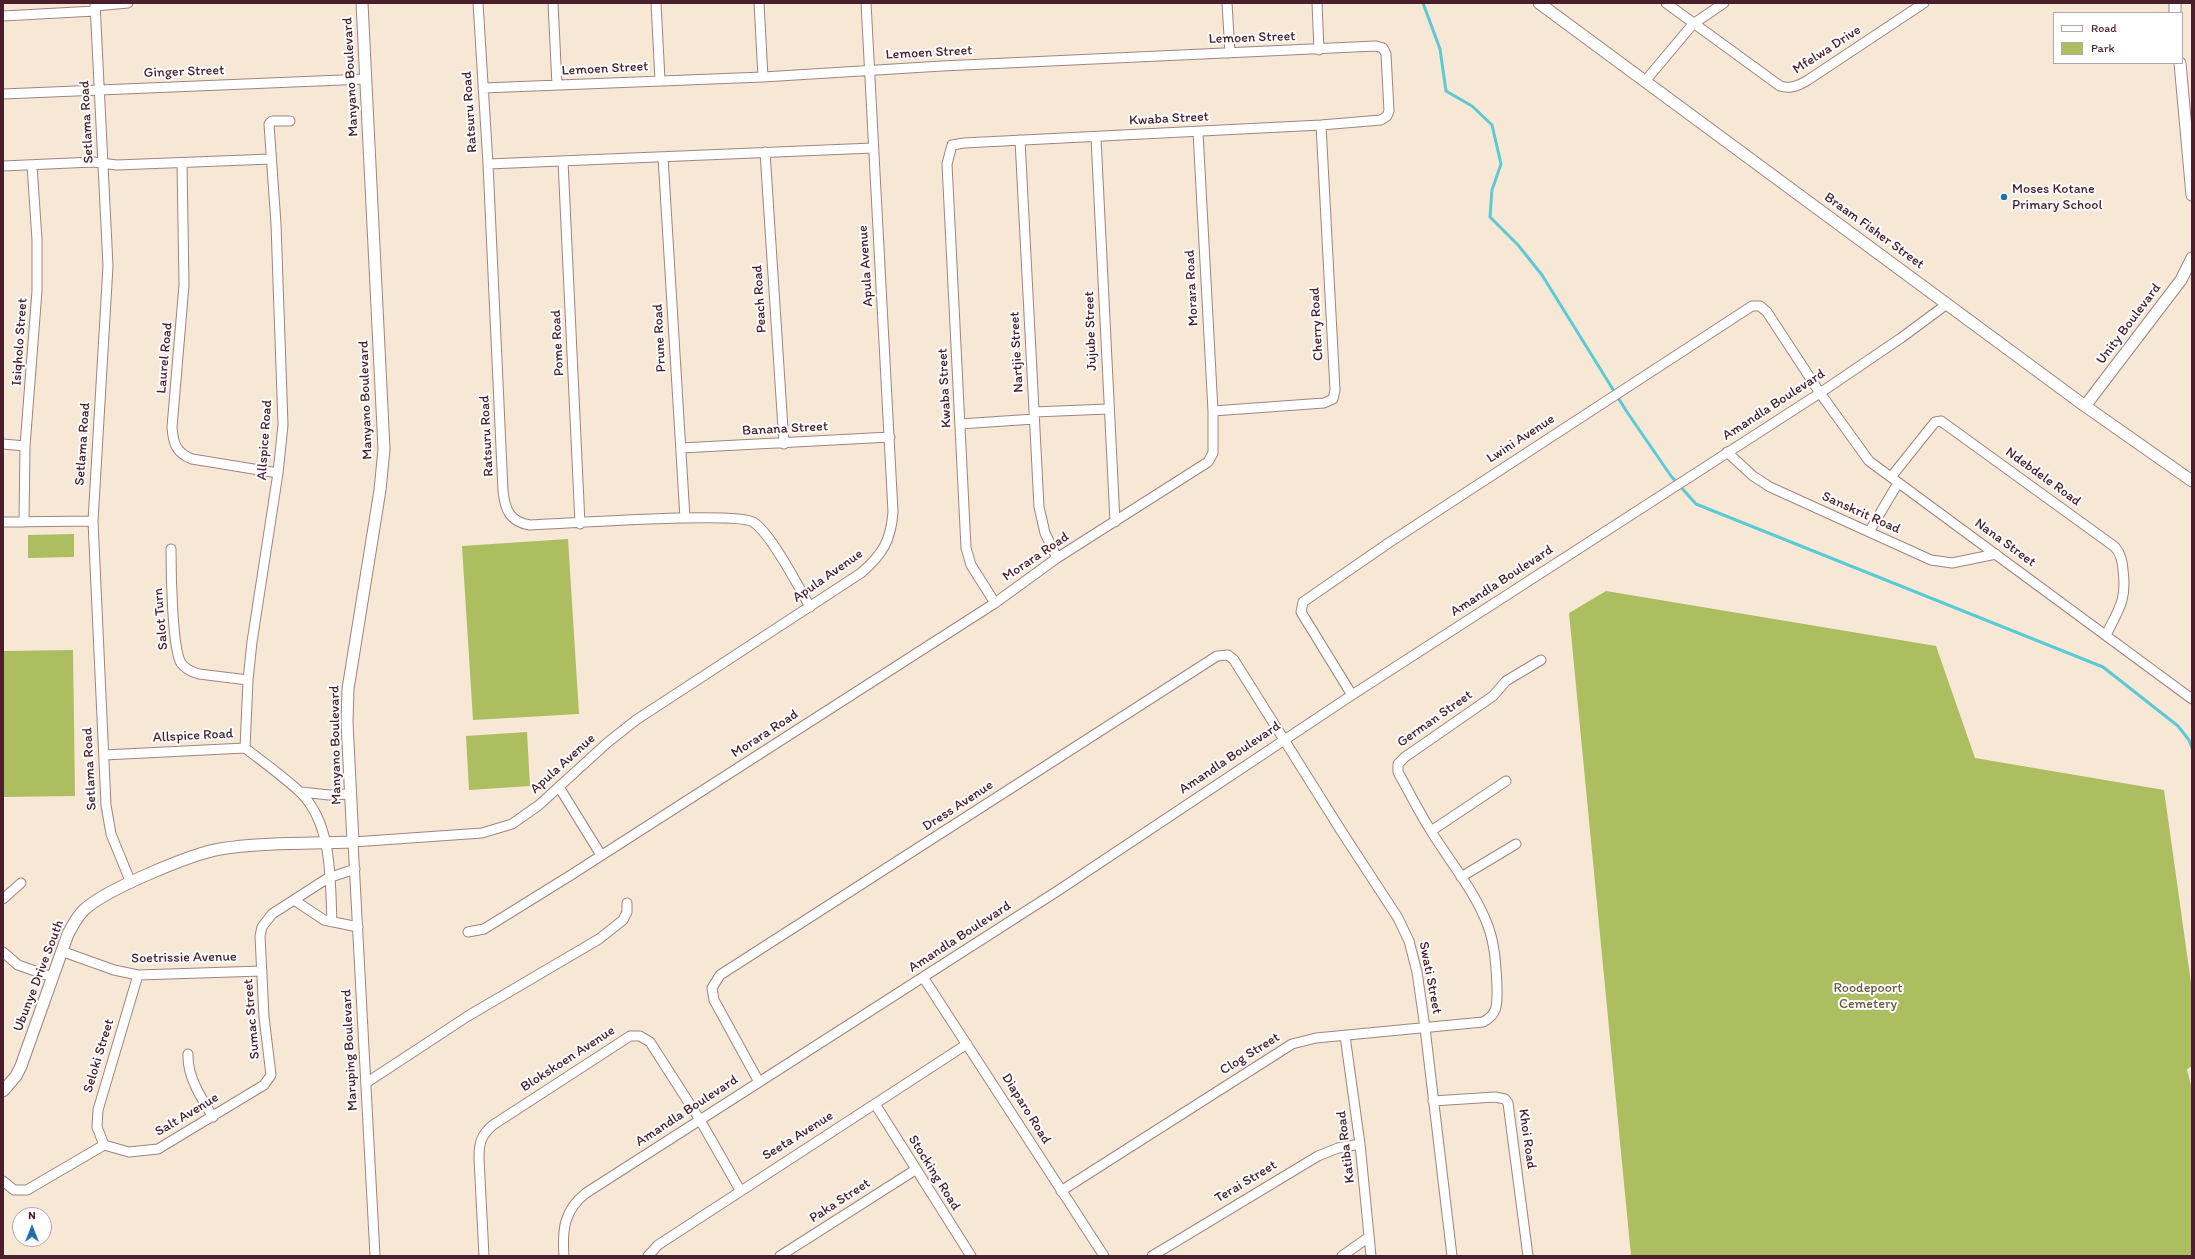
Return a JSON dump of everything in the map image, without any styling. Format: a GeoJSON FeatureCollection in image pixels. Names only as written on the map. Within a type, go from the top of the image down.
{"type":"FeatureCollection","features":[{"type":"Feature","properties":{"kind":"street"},"geometry":{"type":"LineString","coordinates":[[3,16],[128,3]]}},
{"type":"Feature","properties":{"kind":"street","name":"Manyano Boulevard"},"geometry":{"type":"LineString","coordinates":[[353,842],[347,722],[348,689],[380,490],[384,449],[362,3]]}},
{"type":"Feature","properties":{"kind":"street","name":"Ratsuru Road"},"geometry":{"type":"LineString","coordinates":[[478,3],[488,164],[503,491],[506,507],[512,519],[523,524],[580,524],[685,518],[735,517],[752,521],[767,535],[810,607]]}},
{"type":"Feature","properties":{"kind":"street"},"geometry":{"type":"LineString","coordinates":[[553,3],[557,85]]}},
{"type":"Feature","properties":{"kind":"street"},"geometry":{"type":"LineString","coordinates":[[656,3],[660,80]]}},
{"type":"Feature","properties":{"kind":"street"},"geometry":{"type":"LineString","coordinates":[[759,3],[763,77]]}},
{"type":"Feature","properties":{"kind":"street","name":"Apula Avenue"},"geometry":{"type":"LineString","coordinates":[[353,842],[464,835],[499,829],[525,815],[636,720],[861,573],[880,556],[886,546],[891,530],[893,512],[866,3]]}},
{"type":"Feature","properties":{"kind":"street"},"geometry":{"type":"LineString","coordinates":[[1227,3],[1230,53]]}},
{"type":"Feature","properties":{"kind":"street"},"geometry":{"type":"LineString","coordinates":[[1317,3],[1320,50]]}},
{"type":"Feature","properties":{"kind":"street","name":"Braam Fisher Street"},"geometry":{"type":"LineString","coordinates":[[1539,3],[1646,80],[2085,406],[2192,482]]}},
{"type":"Feature","properties":{"kind":"street","name":"Mfelwa Drive"},"geometry":{"type":"LineString","coordinates":[[1666,3],[1780,86],[1790,87],[1808,80],[1924,3]]}},
{"type":"Feature","properties":{"kind":"street"},"geometry":{"type":"LineString","coordinates":[[1646,80],[1693,24],[1724,3]]}},
{"type":"Feature","properties":{"kind":"street","name":"Setlama Road"},"geometry":{"type":"LineString","coordinates":[[95,6],[108,285],[93,521],[107,820],[116,848],[131,883]]}},
{"type":"Feature","properties":{"kind":"street","name":"Lemoen Street"},"geometry":{"type":"LineString","coordinates":[[483,88],[763,77],[869,70],[1320,50],[1376,46],[1383,48],[1386,61],[1389,110],[1387,116],[1381,120]]}},
{"type":"Feature","properties":{"kind":"street"},"geometry":{"type":"LineString","coordinates":[[2180,64],[2188,114],[2192,195]]}},
{"type":"Feature","properties":{"kind":"street","name":"Ginger Street"},"geometry":{"type":"LineString","coordinates":[[3,94],[366,79]]}},
{"type":"Feature","properties":{"kind":"street","name":"Kwaba Street"},"geometry":{"type":"LineString","coordinates":[[995,602],[973,569],[967,554],[947,164],[952,145],[1020,140],[1096,138],[1321,125],[1381,120]]}},
{"type":"Feature","properties":{"kind":"street","name":"Allspice Road"},"geometry":{"type":"LineString","coordinates":[[104,755],[245,748],[248,680],[278,473],[283,406],[276,224],[270,124],[272,121],[290,121]]}},
{"type":"Feature","properties":{"kind":"street","name":"Cherry Road"},"geometry":{"type":"LineString","coordinates":[[1213,411],[1324,403],[1333,398],[1335,390],[1321,125]]}},
{"type":"Feature","properties":{"kind":"street","name":"Morara Road"},"geometry":{"type":"LineString","coordinates":[[468,932],[484,929],[601,855],[995,602],[1058,558],[1208,462],[1212,456],[1213,448],[1213,411],[1198,132]]}},
{"type":"Feature","properties":{"kind":"street","name":"Jujube Street"},"geometry":{"type":"LineString","coordinates":[[1096,138],[1108,409],[1115,522]]}},
{"type":"Feature","properties":{"kind":"street","name":"Nartjie Street"},"geometry":{"type":"LineString","coordinates":[[1020,140],[1034,416],[1042,524],[1058,558]]}},
{"type":"Feature","properties":{"kind":"street"},"geometry":{"type":"LineString","coordinates":[[488,164],[873,148]]}},
{"type":"Feature","properties":{"kind":"street","name":"Peach Road"},"geometry":{"type":"LineString","coordinates":[[765,152],[784,444]]}},
{"type":"Feature","properties":{"kind":"street","name":"Prune Road"},"geometry":{"type":"LineString","coordinates":[[663,157],[685,518]]}},
{"type":"Feature","properties":{"kind":"street"},"geometry":{"type":"LineString","coordinates":[[3,166],[93,162],[117,165],[271,159]]}},
{"type":"Feature","properties":{"kind":"street","name":"Pome Road"},"geometry":{"type":"LineString","coordinates":[[563,161],[580,524]]}},
{"type":"Feature","properties":{"kind":"street","name":"Laurel Road"},"geometry":{"type":"LineString","coordinates":[[182,163],[184,285],[172,427],[173,441],[180,452],[192,459],[278,473]]}},
{"type":"Feature","properties":{"kind":"street","name":"Isiqholo Street"},"geometry":{"type":"LineString","coordinates":[[24,522],[25,446],[37,291],[37,240],[32,164]]}},
{"type":"Feature","properties":{"kind":"street","name":"Unity Boulevard"},"geometry":{"type":"LineString","coordinates":[[2085,406],[2181,280],[2192,258]]}},
{"type":"Feature","properties":{"kind":"street","name":"Amandla Boulevard"},"geometry":{"type":"LineString","coordinates":[[564,1256],[563,1238],[565,1220],[573,1205],[579,1199],[1059,890],[1352,694],[1726,452],[1820,393],[1901,338],[1947,304]]}},
{"type":"Feature","properties":{"kind":"street","name":"Lwini Avenue"},"geometry":{"type":"LineString","coordinates":[[1352,694],[1301,612],[1303,602],[1390,542],[1607,399],[1752,306],[1757,305],[1764,308],[1774,320],[1820,393]]}},
{"type":"Feature","properties":{"kind":"street","name":"Nana Street"},"geometry":{"type":"LineString","coordinates":[[1820,393],[1866,457],[1894,480],[2190,695]]}},
{"type":"Feature","properties":{"kind":"street"},"geometry":{"type":"LineString","coordinates":[[960,424],[1108,409]]}},
{"type":"Feature","properties":{"kind":"street","name":"Ndebdele Road"},"geometry":{"type":"LineString","coordinates":[[1869,532],[1894,480],[1935,422],[1941,421],[2115,547],[2122,559],[2125,593],[2121,605],[2106,635]]}},
{"type":"Feature","properties":{"kind":"street","name":"Banana Street"},"geometry":{"type":"LineString","coordinates":[[680,448],[890,438]]}},
{"type":"Feature","properties":{"kind":"street"},"geometry":{"type":"LineString","coordinates":[[3,444],[25,446]]}},
{"type":"Feature","properties":{"kind":"street","name":"Sanskrit Road"},"geometry":{"type":"LineString","coordinates":[[1726,452],[1753,476],[1770,487],[1938,562],[1962,562],[1996,554]]}},
{"type":"Feature","properties":{"kind":"street"},"geometry":{"type":"LineString","coordinates":[[3,522],[93,521]]}},
{"type":"Feature","properties":{"kind":"street","name":"Salot Turn"},"geometry":{"type":"LineString","coordinates":[[171,549],[177,650],[181,663],[191,672],[248,680]]}},
{"type":"Feature","properties":{"kind":"street","name":"Dress Avenue"},"geometry":{"type":"LineString","coordinates":[[759,1082],[714,1000],[712,988],[720,975],[1217,656],[1228,655],[1234,660],[1283,740]]}},
{"type":"Feature","properties":{"kind":"street","name":"German Street"},"geometry":{"type":"LineString","coordinates":[[1483,1022],[1491,1018],[1497,1008],[1495,954],[1488,925],[1461,877],[1431,831],[1398,772],[1398,764],[1405,757],[1493,696],[1506,681],[1541,660]]}},
{"type":"Feature","properties":{"kind":"street","name":"Swati Street"},"geometry":{"type":"LineString","coordinates":[[1283,740],[1405,931],[1417,972],[1452,1256]]}},
{"type":"Feature","properties":{"kind":"street"},"geometry":{"type":"LineString","coordinates":[[245,748],[301,792],[313,810],[326,844],[330,877],[332,922]]}},
{"type":"Feature","properties":{"kind":"street"},"geometry":{"type":"LineString","coordinates":[[1431,831],[1506,782]]}},
{"type":"Feature","properties":{"kind":"street"},"geometry":{"type":"LineString","coordinates":[[559,787],[601,855]]}},
{"type":"Feature","properties":{"kind":"street"},"geometry":{"type":"LineString","coordinates":[[301,792],[329,795],[351,794]]}},
{"type":"Feature","properties":{"kind":"street","name":"Ubunye Drive South"},"geometry":{"type":"LineString","coordinates":[[3,1091],[16,1076],[21,1066],[61,951],[73,924],[85,910],[101,898],[131,883],[197,856],[221,849],[353,842]]}},
{"type":"Feature","properties":{"kind":"street","name":"Maruping Boulevard"},"geometry":{"type":"LineString","coordinates":[[353,842],[375,1256]]}},
{"type":"Feature","properties":{"kind":"street"},"geometry":{"type":"LineString","coordinates":[[1461,877],[1516,844]]}},
{"type":"Feature","properties":{"kind":"street"},"geometry":{"type":"LineString","coordinates":[[355,869],[330,877],[294,900],[324,920],[358,927]]}},
{"type":"Feature","properties":{"kind":"street"},"geometry":{"type":"LineString","coordinates":[[3,899],[22,883]]}},
{"type":"Feature","properties":{"kind":"street","name":"Sumac Street"},"geometry":{"type":"LineString","coordinates":[[271,1075],[260,936],[262,927],[266,920],[294,900]]}},
{"type":"Feature","properties":{"kind":"street"},"geometry":{"type":"LineString","coordinates":[[366,1083],[488,1004],[598,939],[623,920],[628,912],[627,903]]}},
{"type":"Feature","properties":{"kind":"street","name":"Soetrissie Avenue"},"geometry":{"type":"LineString","coordinates":[[61,951],[114,970],[138,975],[262,971]]}},
{"type":"Feature","properties":{"kind":"street"},"geometry":{"type":"LineString","coordinates":[[3,952],[18,965],[52,977]]}},
{"type":"Feature","properties":{"kind":"street","name":"Seloki Street"},"geometry":{"type":"LineString","coordinates":[[104,1145],[97,1127],[98,1110],[138,975]]}},
{"type":"Feature","properties":{"kind":"street","name":"Diaparo Road"},"geometry":{"type":"LineString","coordinates":[[923,977],[1104,1256]]}},
{"type":"Feature","properties":{"kind":"street","name":"Clog Street"},"geometry":{"type":"LineString","coordinates":[[1061,1191],[1292,1044],[1307,1040],[1483,1022]]}},
{"type":"Feature","properties":{"kind":"street","name":"Blokskoen Avenue"},"geometry":{"type":"LineString","coordinates":[[484,1256],[479,1158],[480,1144],[483,1133],[630,1036],[640,1036],[650,1042],[700,1120],[740,1190]]}},
{"type":"Feature","properties":{"kind":"street","name":"Katiba Road"},"geometry":{"type":"LineString","coordinates":[[1346,1036],[1360,1144],[1371,1256]]}},
{"type":"Feature","properties":{"kind":"street","name":"Seeta Avenue"},"geometry":{"type":"LineString","coordinates":[[648,1256],[658,1244],[967,1044]]}},
{"type":"Feature","properties":{"kind":"street"},"geometry":{"type":"LineString","coordinates":[[188,1054],[188,1065],[192,1076],[204,1103],[213,1117]]}},
{"type":"Feature","properties":{"kind":"street","name":"Salt Avenue"},"geometry":{"type":"LineString","coordinates":[[104,1145],[129,1152],[154,1150],[213,1117],[264,1085],[271,1075]]}},
{"type":"Feature","properties":{"kind":"street","name":"Khoi Road"},"geometry":{"type":"LineString","coordinates":[[1433,1101],[1495,1097],[1505,1099],[1508,1103],[1528,1256]]}},
{"type":"Feature","properties":{"kind":"street","name":"Stocking Road"},"geometry":{"type":"LineString","coordinates":[[875,1104],[915,1170],[971,1256]]}},
{"type":"Feature","properties":{"kind":"street","name":"Terai Street"},"geometry":{"type":"LineString","coordinates":[[1152,1256],[1318,1156],[1338,1148],[1360,1144]]}},
{"type":"Feature","properties":{"kind":"street"},"geometry":{"type":"LineString","coordinates":[[3,1181],[14,1190],[27,1190],[104,1145]]}},
{"type":"Feature","properties":{"kind":"street","name":"Paka Street"},"geometry":{"type":"LineString","coordinates":[[780,1256],[915,1170]]}},
{"type":"Feature","properties":{"kind":"street"},"geometry":{"type":"LineString","coordinates":[[1342,1256],[1369,1238]]}},
{"type":"Feature","properties":{"kind":"green space"},"geometry":{"type":"Polygon","coordinates":[[[74,534],[74,557],[28,558],[28,535],[74,534]]]}},
{"type":"Feature","properties":{"kind":"green space"},"geometry":{"type":"Polygon","coordinates":[[[568,539],[579,714],[473,720],[462,546],[568,539]]]}},
{"type":"Feature","properties":{"kind":"green space","name":"Roodepoort Cemetery"},"geometry":{"type":"Polygon","coordinates":[[[1606,591],[1936,646],[1975,758],[2164,790],[2192,990],[2192,1066],[2187,1069],[2192,1090],[2192,1256],[1631,1256],[1569,613],[1606,591]]]}},
{"type":"Feature","properties":{"kind":"green space"},"geometry":{"type":"Polygon","coordinates":[[[73,650],[75,796],[3,797],[3,651],[73,650]]]}},
{"type":"Feature","properties":{"kind":"green space"},"geometry":{"type":"Polygon","coordinates":[[[527,732],[530,786],[469,790],[466,736],[527,732]]]}},
{"type":"Feature","properties":{"kind":"waterway"},"geometry":{"type":"LineString","coordinates":[[1423,3],[1440,49],[1446,91],[1472,106],[1492,125],[1501,164],[1492,190],[1490,217],[1518,245],[1542,275],[1627,412],[1671,476],[1696,504],[2103,667],[2178,726],[2189,740],[2192,748]]}},
{"type":"Feature","properties":{"kind":"place","name":"Moses Kotane Primary School"},"geometry":{"type":"Point","coordinates":[2004,197]}}]}
